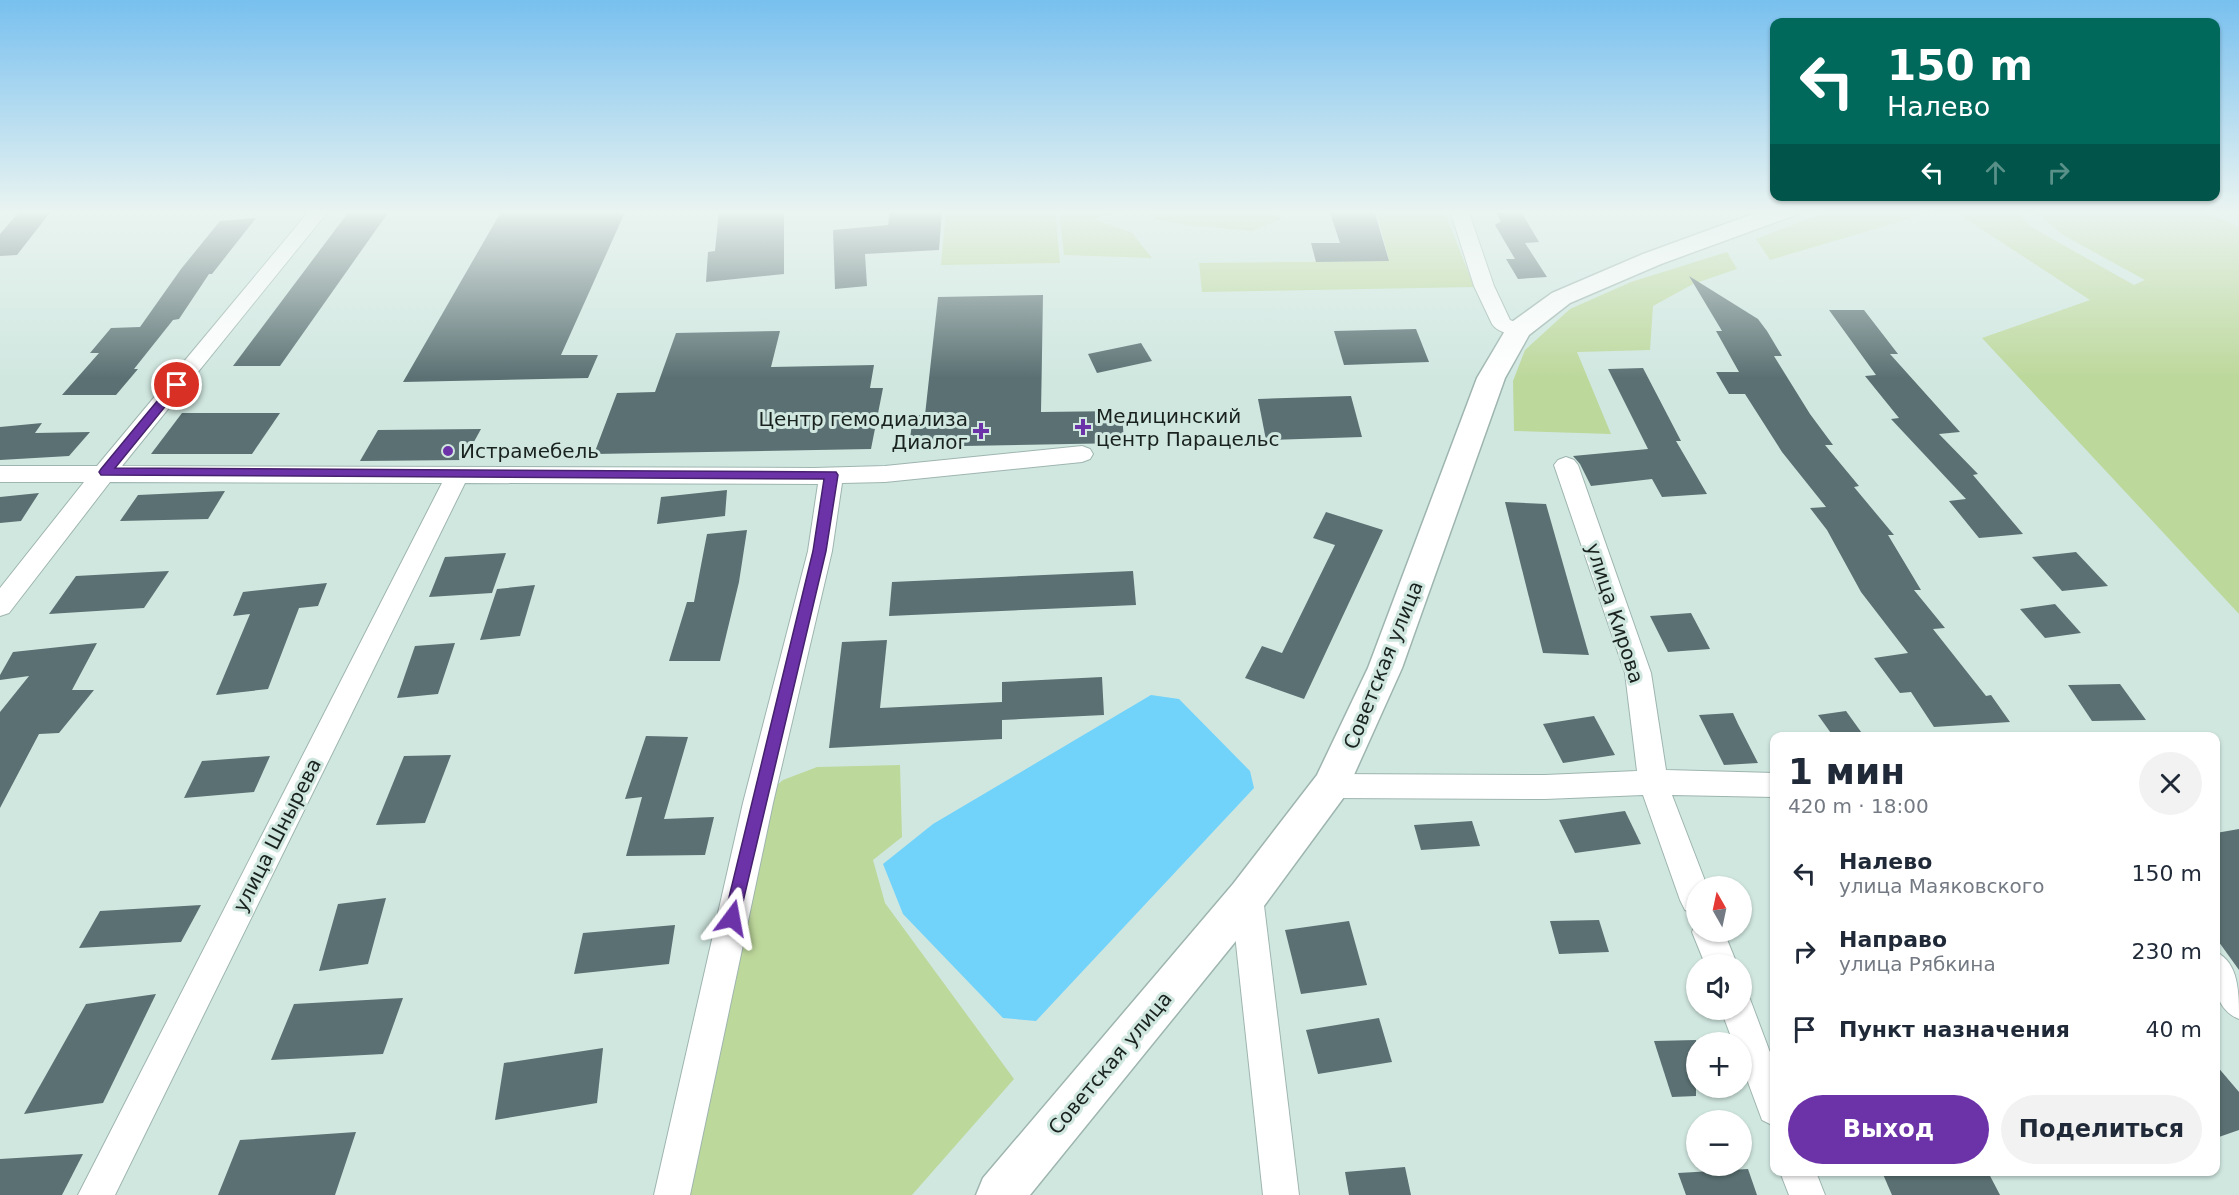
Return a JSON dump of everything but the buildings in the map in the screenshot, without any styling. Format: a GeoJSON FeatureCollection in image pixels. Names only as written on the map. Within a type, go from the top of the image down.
{"type":"FeatureCollection","features":[{"type":"Feature","properties":{"kind":"main road","name":"Советская улица"},"geometry":{"type":"LineString","coordinates":[[1000,1195],[1247,897],[1331,786],[1385,668],[1491,378],[1518,330],[1561,298],[1636,266]]}},
{"type":"Feature","properties":{"kind":"street"},"geometry":{"type":"LineString","coordinates":[[0,606],[105,472],[274,266]]}},
{"type":"Feature","properties":{"kind":"street"},"geometry":{"type":"LineString","coordinates":[[1477,266],[1502,324],[1518,330]]}},
{"type":"Feature","properties":{"kind":"street"},"geometry":{"type":"LineString","coordinates":[[0,474],[105,472],[831,475],[885,474],[1082,454]]}},
{"type":"Feature","properties":{"kind":"street","name":"улица Кирова"},"geometry":{"type":"LineString","coordinates":[[1566,465],[1638,673],[1653,782],[1687,876]]}},
{"type":"Feature","properties":{"kind":"street","name":"улица Шнырева"},"geometry":{"type":"LineString","coordinates":[[96,1195],[458,474]]}},
{"type":"Feature","properties":{"kind":"street"},"geometry":{"type":"LineString","coordinates":[[672,1195],[758,803],[820,551],[831,475]]}},
{"type":"Feature","properties":{"kind":"street"},"geometry":{"type":"LineString","coordinates":[[1331,786],[1545,787],[1653,782],[1770,785]]}},
{"type":"Feature","properties":{"kind":"street"},"geometry":{"type":"LineString","coordinates":[[1247,897],[1281,1195]]}},
{"type":"Feature","properties":{"kind":"street"},"geometry":{"type":"LineString","coordinates":[[2220,973],[2239,1003]]}},
{"type":"Feature","properties":{"kind":"street"},"geometry":{"type":"LineString","coordinates":[[1742,1020],[1770,1097]]}},
{"type":"Feature","properties":{"kind":"street"},"geometry":{"type":"LineString","coordinates":[[1800,1176],[1807,1195]]}},
{"type":"Feature","properties":{"kind":"green space"},"geometry":{"type":"Polygon","coordinates":[[[1199,266],[1466,266],[1474,287],[1202,292],[1199,266]]]}},
{"type":"Feature","properties":{"kind":"green space"},"geometry":{"type":"Polygon","coordinates":[[[1683,266],[1735,266],[1737,269],[1693,284],[1653,306],[1650,350],[1577,352],[1611,434],[1514,431],[1513,381],[1525,350],[1570,309],[1631,282],[1683,266]]]}},
{"type":"Feature","properties":{"kind":"green space"},"geometry":{"type":"Polygon","coordinates":[[[2038,266],[2100,266],[2134,285],[2145,280],[2119,266],[2239,266],[2239,614],[1982,338],[2090,300],[2038,266]]]}},
{"type":"Feature","properties":{"kind":"green space"},"geometry":{"type":"Polygon","coordinates":[[[900,765],[902,837],[873,860],[885,903],[1014,1079],[912,1195],[681,1195],[765,795],[783,780],[817,767],[900,765]]]}},
{"type":"Feature","properties":{"kind":"water"},"geometry":{"type":"Polygon","coordinates":[[[1151,695],[1179,699],[1250,771],[1254,788],[1036,1021],[1003,1018],[903,914],[883,864],[933,824],[1151,695]]]}},
{"type":"Feature","properties":{"kind":"place","name":"Медицинский центр Парацельс"},"geometry":{"type":"Point","coordinates":[1083,427]}},
{"type":"Feature","properties":{"kind":"place","name":"Центр гемодиализа Диалог"},"geometry":{"type":"Point","coordinates":[981,431]}},
{"type":"Feature","properties":{"kind":"place","name":"Истрамебель"},"geometry":{"type":"Point","coordinates":[448,451]}},
{"type":"Feature","properties":{"kind":"route"},"geometry":{"type":"LineString","coordinates":[[177,385],[105,472],[831,475],[820,551],[732,918]]}}]}
